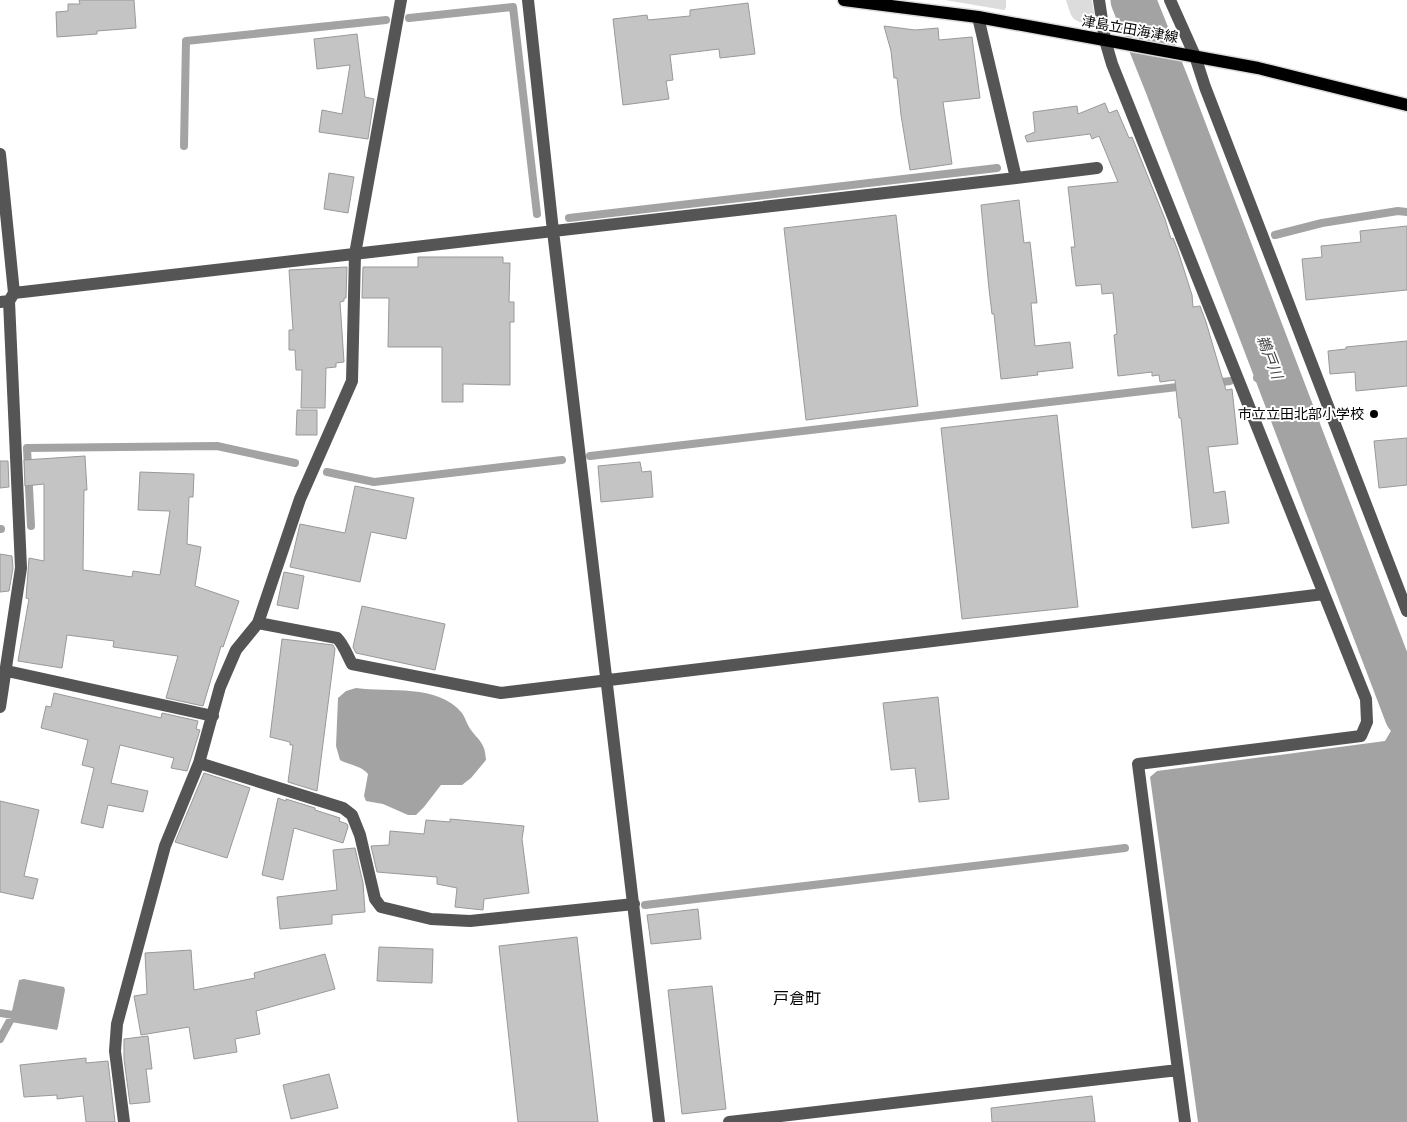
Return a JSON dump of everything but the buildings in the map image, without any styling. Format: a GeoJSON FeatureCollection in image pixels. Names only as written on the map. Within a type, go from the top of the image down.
{"type":"FeatureCollection","features":[{"type":"Feature","properties":{"kind":"main road","name":"津島立田海津線"},"geometry":{"type":"LineString","coordinates":[[844,0],[978,17],[1195,56],[1258,68],[1407,105]]}},
{"type":"Feature","properties":{"kind":"street"},"geometry":{"type":"LineString","coordinates":[[124,1122],[115,1051],[117,1024],[165,846],[200,763],[220,687],[236,650],[258,623],[300,499],[352,380],[355,254],[400,0]]}},
{"type":"Feature","properties":{"kind":"street"},"geometry":{"type":"LineString","coordinates":[[528,0],[553,231],[659,1122]]}},
{"type":"Feature","properties":{"kind":"street"},"geometry":{"type":"LineString","coordinates":[[1099,0],[1110,41],[1112,64],[1366,699],[1367,722],[1361,736],[1138,764],[1184,1122]]}},
{"type":"Feature","properties":{"kind":"street"},"geometry":{"type":"LineString","coordinates":[[1170,0],[1195,56],[1205,88],[1407,611]]}},
{"type":"Feature","properties":{"kind":"street"},"geometry":{"type":"LineString","coordinates":[[978,17],[1016,178]]}},
{"type":"Feature","properties":{"kind":"street"},"geometry":{"type":"LineString","coordinates":[[0,154],[21,568],[7,671],[0,707]]}},
{"type":"Feature","properties":{"kind":"street"},"geometry":{"type":"LineString","coordinates":[[8,299],[355,254],[1097,168]]}},
{"type":"Feature","properties":{"kind":"street"},"geometry":{"type":"LineString","coordinates":[[258,623],[337,638],[342,643],[345,653],[352,664],[500,693],[1324,594]]}},
{"type":"Feature","properties":{"kind":"street"},"geometry":{"type":"LineString","coordinates":[[7,671],[213,716]]}},
{"type":"Feature","properties":{"kind":"street"},"geometry":{"type":"LineString","coordinates":[[200,763],[348,811],[352,815],[360,834],[375,899],[381,907],[431,919],[470,922],[634,904]]}},
{"type":"Feature","properties":{"kind":"street"},"geometry":{"type":"LineString","coordinates":[[729,1122],[1178,1070]]}},
{"type":"Feature","properties":{"kind":"shaded area"},"geometry":{"type":"Polygon","coordinates":[[[945,0],[1006,0],[1006,8],[1004,10],[945,0]]]}},
{"type":"Feature","properties":{"kind":"shaded area"},"geometry":{"type":"Polygon","coordinates":[[[1066,0],[1092,0],[1095,19],[1092,25],[1073,18],[1066,0]]]}},
{"type":"Feature","properties":{"kind":"shaded area"},"geometry":{"type":"Polygon","coordinates":[[[356,688],[412,691],[440,697],[462,713],[469,727],[483,745],[486,760],[471,778],[462,785],[441,785],[416,815],[408,815],[383,804],[366,801],[364,796],[368,774],[359,767],[340,760],[336,746],[338,698],[346,691],[356,688]]]}},
{"type":"Feature","properties":{"kind":"shaded area"},"geometry":{"type":"Polygon","coordinates":[[[1407,706],[1407,1122],[1198,1122],[1150,777],[1157,771],[1385,741],[1392,729],[1387,711],[1407,706]]]}},
{"type":"Feature","properties":{"kind":"shaded area"},"geometry":{"type":"Polygon","coordinates":[[[24,979],[64,987],[57,1030],[11,1022],[19,980],[24,979]]]}},
{"type":"Feature","properties":{"kind":"waterway","name":"鵜戸川"},"geometry":{"type":"LineString","coordinates":[[1133,0],[1407,715]]}},
{"type":"Feature","properties":{"kind":"waterway"},"geometry":{"type":"LineString","coordinates":[[409,18],[513,7],[537,214]]}},
{"type":"Feature","properties":{"kind":"waterway"},"geometry":{"type":"LineString","coordinates":[[184,146],[186,41],[386,20]]}},
{"type":"Feature","properties":{"kind":"waterway"},"geometry":{"type":"LineString","coordinates":[[569,218],[997,168]]}},
{"type":"Feature","properties":{"kind":"waterway"},"geometry":{"type":"LineString","coordinates":[[1275,235],[1322,223],[1398,211],[1407,212]]}},
{"type":"Feature","properties":{"kind":"waterway"},"geometry":{"type":"LineString","coordinates":[[1257,378],[1278,375]]}},
{"type":"Feature","properties":{"kind":"waterway"},"geometry":{"type":"LineString","coordinates":[[1215,383],[1230,381]]}},
{"type":"Feature","properties":{"kind":"waterway"},"geometry":{"type":"LineString","coordinates":[[590,456],[1186,386]]}},
{"type":"Feature","properties":{"kind":"waterway"},"geometry":{"type":"LineString","coordinates":[[31,526],[27,448],[217,446],[295,463]]}},
{"type":"Feature","properties":{"kind":"waterway"},"geometry":{"type":"LineString","coordinates":[[327,472],[374,482],[562,460]]}},
{"type":"Feature","properties":{"kind":"waterway"},"geometry":{"type":"LineString","coordinates":[[645,905],[1125,848]]}},
{"type":"Feature","properties":{"kind":"waterway"},"geometry":{"type":"LineString","coordinates":[[0,1013],[13,1015],[0,1039]]}},
{"type":"Feature","properties":{"kind":"place","name":"市立立田北部小学校"},"geometry":{"type":"Point","coordinates":[1374,414]}},
{"type":"Feature","properties":{"kind":"district","name":"戸倉町"},"geometry":{"type":"Point","coordinates":[797,998]}}]}
